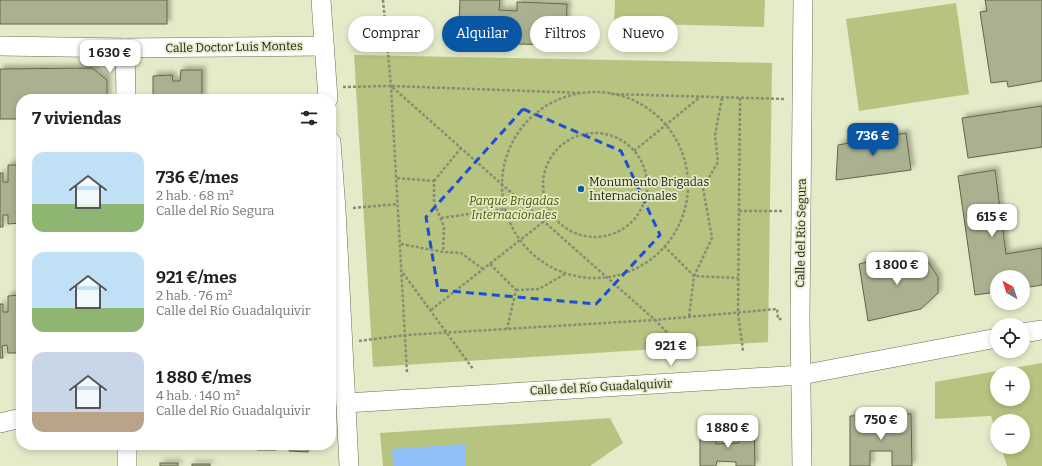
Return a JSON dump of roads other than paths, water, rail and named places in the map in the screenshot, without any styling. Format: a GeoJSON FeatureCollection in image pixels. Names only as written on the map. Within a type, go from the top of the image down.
{"type":"FeatureCollection","features":[{"type":"Feature","properties":{"kind":"street"},"geometry":{"type":"LineString","coordinates":[[321,0],[327,93]]}},
{"type":"Feature","properties":{"kind":"street","name":"Calle del Río Segura"},"geometry":{"type":"LineString","coordinates":[[802,466],[800,319],[803,0]]}},
{"type":"Feature","properties":{"kind":"street","name":"Calle Doctor Luis Montes"},"geometry":{"type":"LineString","coordinates":[[0,46],[125,48],[324,46]]}},
{"type":"Feature","properties":{"kind":"street"},"geometry":{"type":"LineString","coordinates":[[125,48],[126,94]]}},
{"type":"Feature","properties":{"kind":"street"},"geometry":{"type":"LineString","coordinates":[[336,210],[349,466]]}},
{"type":"Feature","properties":{"kind":"street"},"geometry":{"type":"LineString","coordinates":[[1030,332],[1042,330]]}},
{"type":"Feature","properties":{"kind":"street","name":"Calle del Río Guadalquivir"},"geometry":{"type":"LineString","coordinates":[[346,403],[801,375],[990,339]]}},
{"type":"Feature","properties":{"kind":"street"},"geometry":{"type":"LineString","coordinates":[[0,422],[16,419]]}},
{"type":"Feature","properties":{"kind":"street"},"geometry":{"type":"LineString","coordinates":[[127,450],[127,466]]}},
{"type":"Feature","properties":{"kind":"water"},"geometry":{"type":"Polygon","coordinates":[[[465,444],[466,466],[393,466],[392,449],[465,444]]]}},
{"type":"Feature","properties":{"kind":"place","name":"Monumento Brigadas Internacionales"},"geometry":{"type":"Point","coordinates":[581,189]}},
{"type":"Feature","properties":{"kind":"park label","name":"Parque Brigadas Internacionales"},"geometry":{"type":"Point","coordinates":[514,208]}}]}
